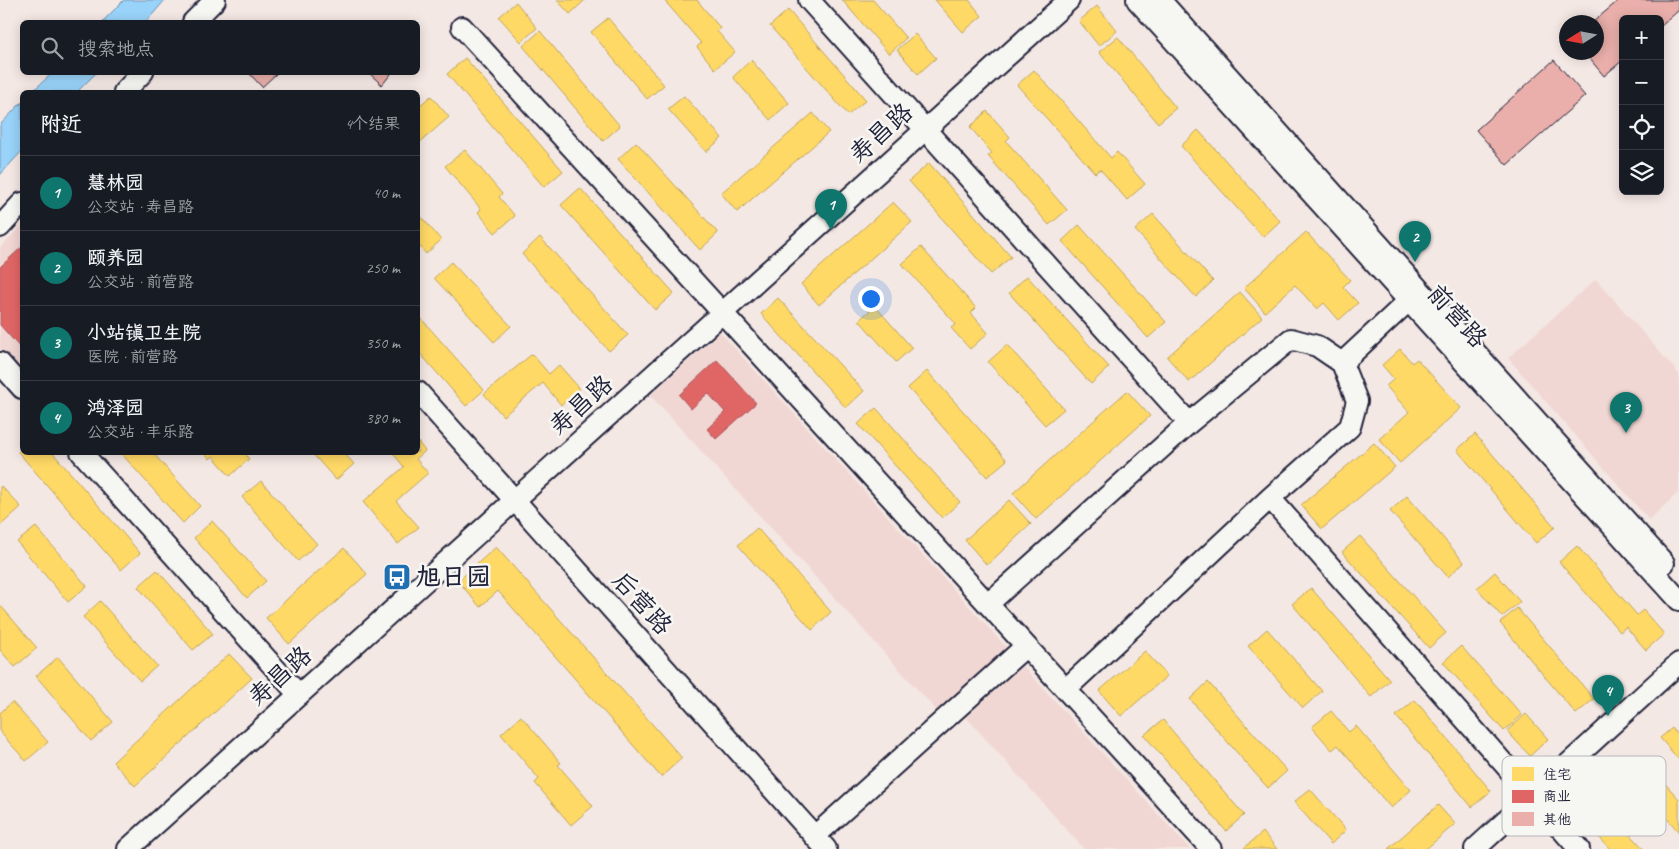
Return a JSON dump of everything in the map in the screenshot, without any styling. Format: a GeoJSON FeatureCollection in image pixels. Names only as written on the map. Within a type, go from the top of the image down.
{"type":"FeatureCollection","features":[{"type":"Feature","properties":{"kind":"street"},"geometry":{"type":"LineString","coordinates":[[195,20],[215,0]]}},
{"type":"Feature","properties":{"kind":"street"},"geometry":{"type":"LineString","coordinates":[[809,0],[1189,423]]}},
{"type":"Feature","properties":{"kind":"street","name":"寿昌路"},"geometry":{"type":"LineString","coordinates":[[128,849],[296,692],[922,125],[1054,0]]}},
{"type":"Feature","properties":{"kind":"street","name":"寿昌路"},"geometry":{"type":"LineString","coordinates":[[922,125],[1069,0]]}},
{"type":"Feature","properties":{"kind":"street","name":"前营路"},"geometry":{"type":"LineString","coordinates":[[1137,0],[1679,580]]}},
{"type":"Feature","properties":{"kind":"street","name":"前营路"},"geometry":{"type":"LineString","coordinates":[[1160,0],[1414,296],[1679,600]]}},
{"type":"Feature","properties":{"kind":"street"},"geometry":{"type":"LineString","coordinates":[[462,27],[1212,849]]}},
{"type":"Feature","properties":{"kind":"street"},"geometry":{"type":"LineString","coordinates":[[0,227],[20,205]]}},
{"type":"Feature","properties":{"kind":"street"},"geometry":{"type":"LineString","coordinates":[[1342,362],[1414,296]]}},
{"type":"Feature","properties":{"kind":"street"},"geometry":{"type":"LineString","coordinates":[[988,604],[1189,423],[1292,339],[1317,346],[1342,362],[1357,401],[1350,427],[1270,498],[1066,689]]}},
{"type":"Feature","properties":{"kind":"street"},"geometry":{"type":"LineString","coordinates":[[0,363],[20,386]]}},
{"type":"Feature","properties":{"kind":"street","name":"后营路"},"geometry":{"type":"LineString","coordinates":[[420,394],[820,843]]}},
{"type":"Feature","properties":{"kind":"street"},"geometry":{"type":"LineString","coordinates":[[84,455],[296,692]]}},
{"type":"Feature","properties":{"kind":"street"},"geometry":{"type":"LineString","coordinates":[[1270,498],[1502,761]]}},
{"type":"Feature","properties":{"kind":"street"},"geometry":{"type":"LineString","coordinates":[[820,843],[1026,646]]}},
{"type":"Feature","properties":{"kind":"street"},"geometry":{"type":"LineString","coordinates":[[1582,756],[1679,663]]}},
{"type":"Feature","properties":{"kind":"street"},"geometry":{"type":"LineString","coordinates":[[1587,756],[1679,677]]}},
{"type":"Feature","properties":{"kind":"street","name":"寿昌路"},"geometry":{"type":"LineString","coordinates":[[114,849],[296,692]]}},
{"type":"Feature","properties":{"kind":"street"},"geometry":{"type":"LineString","coordinates":[[1475,849],[1502,827]]}},
{"type":"Feature","properties":{"kind":"street"},"geometry":{"type":"LineString","coordinates":[[1490,849],[1502,836]]}},
{"type":"Feature","properties":{"kind":"street"},"geometry":{"type":"LineString","coordinates":[[1568,836],[1579,849]]}},
{"type":"Feature","properties":{"kind":"shaded area"},"geometry":{"type":"Polygon","coordinates":[[[20,227],[20,372],[0,349],[0,248],[20,227]]]}},
{"type":"Feature","properties":{"kind":"shaded area"},"geometry":{"type":"Polygon","coordinates":[[[1596,279],[1679,374],[1679,492],[1649,520],[1508,358],[1596,279]]]}},
{"type":"Feature","properties":{"kind":"shaded area"},"geometry":{"type":"Polygon","coordinates":[[[720,332],[1007,648],[937,711],[650,395],[720,332]]]}},
{"type":"Feature","properties":{"kind":"shaded area"},"geometry":{"type":"Polygon","coordinates":[[[1023,666],[1190,849],[1084,849],[966,717],[1023,666]]]}},
{"type":"Feature","properties":{"kind":"water"},"geometry":{"type":"Polygon","coordinates":[[[124,0],[165,0],[148,20],[104,20],[124,0]]]}},
{"type":"Feature","properties":{"kind":"water"},"geometry":{"type":"Polygon","coordinates":[[[50,75],[94,75],[79,90],[34,90],[50,75]]]}},
{"type":"Feature","properties":{"kind":"water"},"geometry":{"type":"Polygon","coordinates":[[[20,104],[20,153],[0,175],[0,125],[20,104]]]}},
{"type":"Feature","properties":{"kind":"building: 住宅"},"geometry":{"type":"Polygon","coordinates":[[[557,0],[585,0],[570,14],[557,0]]]}},
{"type":"Feature","properties":{"kind":"building: 住宅"},"geometry":{"type":"Polygon","coordinates":[[[664,0],[697,0],[720,28],[717,31],[735,52],[715,69],[697,47],[701,43],[664,0]]]}},
{"type":"Feature","properties":{"kind":"building: 住宅"},"geometry":{"type":"Polygon","coordinates":[[[842,0],[873,0],[906,38],[889,54],[842,0]]]}},
{"type":"Feature","properties":{"kind":"building: 住宅"},"geometry":{"type":"Polygon","coordinates":[[[935,0],[969,0],[982,16],[963,32],[935,0]]]}},
{"type":"Feature","properties":{"kind":"building: 住宅"},"geometry":{"type":"Polygon","coordinates":[[[516,2],[537,28],[521,42],[499,17],[516,2]]]}},
{"type":"Feature","properties":{"kind":"building: 住宅"},"geometry":{"type":"Polygon","coordinates":[[[1097,6],[1117,31],[1099,46],[1079,21],[1097,6]]]}},
{"type":"Feature","properties":{"kind":"building: 住宅"},"geometry":{"type":"Polygon","coordinates":[[[788,10],[866,100],[848,115],[770,26],[788,10]]]}},
{"type":"Feature","properties":{"kind":"building: 住宅"},"geometry":{"type":"Polygon","coordinates":[[[608,18],[664,85],[647,99],[591,32],[608,18]]]}},
{"type":"Feature","properties":{"kind":"building: 住宅"},"geometry":{"type":"Polygon","coordinates":[[[540,31],[620,126],[603,141],[523,46],[540,31]]]}},
{"type":"Feature","properties":{"kind":"building: 住宅"},"geometry":{"type":"Polygon","coordinates":[[[915,34],[936,58],[918,74],[897,50],[915,34]]]}},
{"type":"Feature","properties":{"kind":"building: 住宅"},"geometry":{"type":"Polygon","coordinates":[[[1118,37],[1176,108],[1158,123],[1099,52],[1118,37]]]}},
{"type":"Feature","properties":{"kind":"building: 住宅"},"geometry":{"type":"Polygon","coordinates":[[[465,58],[563,171],[544,187],[447,74],[465,58]]]}},
{"type":"Feature","properties":{"kind":"building: 住宅"},"geometry":{"type":"Polygon","coordinates":[[[751,60],[789,103],[770,120],[733,77],[751,60]]]}},
{"type":"Feature","properties":{"kind":"building: 住宅"},"geometry":{"type":"Polygon","coordinates":[[[1034,70],[1111,158],[1117,152],[1145,184],[1127,200],[1100,169],[1095,173],[1017,85],[1034,70]]]}},
{"type":"Feature","properties":{"kind":"building: 住宅"},"geometry":{"type":"Polygon","coordinates":[[[431,96],[449,117],[420,142],[420,105],[431,96]]]}},
{"type":"Feature","properties":{"kind":"building: 住宅"},"geometry":{"type":"Polygon","coordinates":[[[684,96],[722,138],[706,152],[668,109],[684,96]]]}},
{"type":"Feature","properties":{"kind":"building: 住宅"},"geometry":{"type":"Polygon","coordinates":[[[987,111],[1010,137],[1006,141],[1067,210],[1049,225],[988,156],[992,153],[970,127],[987,111]]]}},
{"type":"Feature","properties":{"kind":"building: 住宅"},"geometry":{"type":"Polygon","coordinates":[[[813,113],[829,132],[737,212],[721,193],[813,113]]]}},
{"type":"Feature","properties":{"kind":"building: 住宅"},"geometry":{"type":"Polygon","coordinates":[[[1198,130],[1280,221],[1263,237],[1181,146],[1198,130]]]}},
{"type":"Feature","properties":{"kind":"building: 住宅"},"geometry":{"type":"Polygon","coordinates":[[[636,142],[718,233],[700,250],[618,159],[636,142]]]}},
{"type":"Feature","properties":{"kind":"building: 住宅"},"geometry":{"type":"Polygon","coordinates":[[[465,150],[502,194],[499,197],[515,216],[495,233],[478,212],[481,209],[445,166],[465,150]]]}},
{"type":"Feature","properties":{"kind":"building: 住宅"},"geometry":{"type":"Polygon","coordinates":[[[929,163],[1011,257],[991,274],[909,181],[929,163]]]}},
{"type":"Feature","properties":{"kind":"building: 住宅"},"geometry":{"type":"Polygon","coordinates":[[[580,188],[674,293],[655,310],[561,205],[580,188]]]}},
{"type":"Feature","properties":{"kind":"building: 住宅"},"geometry":{"type":"Polygon","coordinates":[[[893,202],[912,222],[819,305],[801,284],[893,202]]]}},
{"type":"Feature","properties":{"kind":"building: 住宅"},"geometry":{"type":"Polygon","coordinates":[[[1153,214],[1213,281],[1196,297],[1135,230],[1153,214]]]}},
{"type":"Feature","properties":{"kind":"building: 住宅"},"geometry":{"type":"Polygon","coordinates":[[[420,215],[441,240],[426,254],[420,246],[420,215]]]}},
{"type":"Feature","properties":{"kind":"building: 住宅"},"geometry":{"type":"Polygon","coordinates":[[[1079,225],[1166,322],[1148,338],[1062,241],[1079,225]]]}},
{"type":"Feature","properties":{"kind":"building: 住宅"},"geometry":{"type":"Polygon","coordinates":[[[1306,232],[1350,280],[1343,287],[1358,303],[1339,320],[1324,303],[1317,309],[1295,285],[1265,312],[1244,288],[1306,232]]]}},
{"type":"Feature","properties":{"kind":"building: 住宅"},"geometry":{"type":"Polygon","coordinates":[[[540,237],[628,335],[609,351],[522,254],[540,237]]]}},
{"type":"Feature","properties":{"kind":"building: 住宅"},"geometry":{"type":"Polygon","coordinates":[[[921,247],[976,308],[971,313],[988,333],[970,349],[951,328],[956,324],[902,264],[921,247]]]}},
{"type":"Feature","properties":{"kind":"building: 住宅"},"geometry":{"type":"Polygon","coordinates":[[[451,262],[511,326],[494,342],[434,278],[451,262]]]}},
{"type":"Feature","properties":{"kind":"building: 住宅"},"geometry":{"type":"Polygon","coordinates":[[[1027,276],[1109,367],[1091,384],[1009,293],[1027,276]]]}},
{"type":"Feature","properties":{"kind":"building: 住宅"},"geometry":{"type":"Polygon","coordinates":[[[1240,292],[1262,317],[1189,382],[1167,357],[1240,292]]]}},
{"type":"Feature","properties":{"kind":"building: 住宅"},"geometry":{"type":"Polygon","coordinates":[[[778,298],[864,391],[846,408],[761,314],[778,298]]]}},
{"type":"Feature","properties":{"kind":"building: 住宅"},"geometry":{"type":"Polygon","coordinates":[[[875,306],[912,348],[896,362],[859,320],[875,306]]]}},
{"type":"Feature","properties":{"kind":"building: 住宅"},"geometry":{"type":"Polygon","coordinates":[[[420,317],[484,390],[466,406],[420,353],[420,317]]]}},
{"type":"Feature","properties":{"kind":"building: 住宅"},"geometry":{"type":"Polygon","coordinates":[[[1007,345],[1064,409],[1045,425],[988,362],[1007,345]]]}},
{"type":"Feature","properties":{"kind":"building: 住宅"},"geometry":{"type":"Polygon","coordinates":[[[1400,349],[1412,363],[1417,359],[1461,408],[1400,463],[1379,439],[1409,412],[1386,386],[1394,379],[1382,365],[1400,349]]]}},
{"type":"Feature","properties":{"kind":"building: 住宅"},"geometry":{"type":"Polygon","coordinates":[[[532,354],[549,374],[559,365],[580,389],[561,405],[543,383],[503,416],[484,394],[532,354]]]}},
{"type":"Feature","properties":{"kind":"building: 住宅"},"geometry":{"type":"Polygon","coordinates":[[[927,371],[1007,460],[987,477],[908,388],[927,371]]]}},
{"type":"Feature","properties":{"kind":"building: 住宅"},"geometry":{"type":"Polygon","coordinates":[[[1127,391],[1150,416],[1036,519],[1013,493],[1127,391]]]}},
{"type":"Feature","properties":{"kind":"building: 住宅"},"geometry":{"type":"Polygon","coordinates":[[[876,408],[960,502],[942,518],[858,424],[876,408]]]}},
{"type":"Feature","properties":{"kind":"building: 住宅"},"geometry":{"type":"Polygon","coordinates":[[[1475,434],[1555,527],[1536,543],[1457,450],[1475,434]]]}},
{"type":"Feature","properties":{"kind":"building: 住宅"},"geometry":{"type":"Polygon","coordinates":[[[1374,443],[1395,467],[1322,529],[1301,505],[1374,443]]]}},
{"type":"Feature","properties":{"kind":"building: 住宅"},"geometry":{"type":"Polygon","coordinates":[[[420,445],[425,451],[416,459],[428,473],[396,501],[419,527],[398,544],[363,502],[404,467],[394,455],[420,455],[420,445]]]}},
{"type":"Feature","properties":{"kind":"building: 住宅"},"geometry":{"type":"Polygon","coordinates":[[[21,455],[55,455],[140,553],[121,570],[21,455]]]}},
{"type":"Feature","properties":{"kind":"building: 住宅"},"geometry":{"type":"Polygon","coordinates":[[[123,455],[155,455],[200,506],[183,523],[123,455]]]}},
{"type":"Feature","properties":{"kind":"building: 住宅"},"geometry":{"type":"Polygon","coordinates":[[[207,455],[246,455],[249,459],[230,476],[213,456],[210,459],[207,455]]]}},
{"type":"Feature","properties":{"kind":"building: 住宅"},"geometry":{"type":"Polygon","coordinates":[[[314,455],[346,455],[354,464],[336,480],[314,455]]]}},
{"type":"Feature","properties":{"kind":"building: 住宅"},"geometry":{"type":"Polygon","coordinates":[[[261,481],[317,544],[298,561],[242,497],[261,481]]]}},
{"type":"Feature","properties":{"kind":"building: 住宅"},"geometry":{"type":"Polygon","coordinates":[[[0,487],[21,507],[0,526],[0,487]]]}},
{"type":"Feature","properties":{"kind":"building: 住宅"},"geometry":{"type":"Polygon","coordinates":[[[1407,496],[1464,562],[1448,577],[1390,511],[1407,496]]]}},
{"type":"Feature","properties":{"kind":"building: 住宅"},"geometry":{"type":"Polygon","coordinates":[[[1009,500],[1031,524],[987,565],[965,540],[1009,500]]]}},
{"type":"Feature","properties":{"kind":"building: 住宅"},"geometry":{"type":"Polygon","coordinates":[[[212,521],[266,581],[247,598],[194,538],[212,521]]]}},
{"type":"Feature","properties":{"kind":"building: 住宅"},"geometry":{"type":"Polygon","coordinates":[[[36,527],[87,586],[68,602],[17,542],[36,527]]]}},
{"type":"Feature","properties":{"kind":"building: 住宅"},"geometry":{"type":"Polygon","coordinates":[[[757,528],[831,612],[812,630],[738,545],[757,528]]]}},
{"type":"Feature","properties":{"kind":"building: 住宅"},"geometry":{"type":"Polygon","coordinates":[[[1360,536],[1446,633],[1429,648],[1342,552],[1360,536]]]}},
{"type":"Feature","properties":{"kind":"building: 住宅"},"geometry":{"type":"Polygon","coordinates":[[[1577,546],[1637,615],[1643,610],[1664,634],[1646,650],[1626,627],[1620,632],[1559,562],[1577,546]]]}},
{"type":"Feature","properties":{"kind":"building: 住宅"},"geometry":{"type":"Polygon","coordinates":[[[496,547],[682,758],[661,777],[498,591],[480,607],[458,581],[496,547]]]}},
{"type":"Feature","properties":{"kind":"building: 住宅"},"geometry":{"type":"Polygon","coordinates":[[[344,548],[367,574],[289,644],[266,618],[344,548]]]}},
{"type":"Feature","properties":{"kind":"building: 住宅"},"geometry":{"type":"Polygon","coordinates":[[[157,570],[213,634],[193,650],[138,587],[157,570]]]}},
{"type":"Feature","properties":{"kind":"building: 住宅"},"geometry":{"type":"Polygon","coordinates":[[[1495,572],[1520,602],[1502,617],[1477,588],[1495,572]]]}},
{"type":"Feature","properties":{"kind":"building: 住宅"},"geometry":{"type":"Polygon","coordinates":[[[1311,588],[1390,680],[1371,697],[1292,604],[1311,588]]]}},
{"type":"Feature","properties":{"kind":"building: 住宅"},"geometry":{"type":"Polygon","coordinates":[[[100,601],[157,666],[140,681],[83,617],[100,601]]]}},
{"type":"Feature","properties":{"kind":"building: 住宅"},"geometry":{"type":"Polygon","coordinates":[[[0,605],[37,648],[15,667],[0,650],[0,605]]]}},
{"type":"Feature","properties":{"kind":"building: 住宅"},"geometry":{"type":"Polygon","coordinates":[[[1517,608],[1594,699],[1576,714],[1500,623],[1517,608]]]}},
{"type":"Feature","properties":{"kind":"building: 住宅"},"geometry":{"type":"Polygon","coordinates":[[[1267,629],[1322,691],[1303,708],[1248,646],[1267,629]]]}},
{"type":"Feature","properties":{"kind":"building: 住宅"},"geometry":{"type":"Polygon","coordinates":[[[1461,646],[1522,715],[1504,731],[1443,662],[1461,646]]]}},
{"type":"Feature","properties":{"kind":"building: 住宅"},"geometry":{"type":"Polygon","coordinates":[[[1145,651],[1167,676],[1121,716],[1099,691],[1145,651]]]}},
{"type":"Feature","properties":{"kind":"building: 住宅"},"geometry":{"type":"Polygon","coordinates":[[[229,654],[252,678],[135,786],[113,762],[229,654]]]}},
{"type":"Feature","properties":{"kind":"building: 住宅"},"geometry":{"type":"Polygon","coordinates":[[[58,657],[113,722],[91,741],[36,676],[58,657]]]}},
{"type":"Feature","properties":{"kind":"building: 住宅"},"geometry":{"type":"Polygon","coordinates":[[[1208,682],[1287,771],[1268,788],[1190,699],[1208,682]]]}},
{"type":"Feature","properties":{"kind":"building: 住宅"},"geometry":{"type":"Polygon","coordinates":[[[1415,700],[1491,791],[1472,807],[1396,716],[1415,700]]]}},
{"type":"Feature","properties":{"kind":"building: 住宅"},"geometry":{"type":"Polygon","coordinates":[[[12,702],[48,742],[26,761],[0,732],[0,713],[12,702]]]}},
{"type":"Feature","properties":{"kind":"building: 住宅"},"geometry":{"type":"Polygon","coordinates":[[[1331,711],[1349,732],[1356,726],[1411,790],[1391,808],[1338,745],[1332,750],[1312,727],[1331,711]]]}},
{"type":"Feature","properties":{"kind":"building: 住宅"},"geometry":{"type":"Polygon","coordinates":[[[1526,714],[1548,739],[1530,756],[1507,731],[1526,714]]]}},
{"type":"Feature","properties":{"kind":"building: 住宅"},"geometry":{"type":"Polygon","coordinates":[[[521,716],[561,763],[558,765],[593,806],[571,825],[535,783],[539,779],[501,734],[521,716]]]}},
{"type":"Feature","properties":{"kind":"building: 住宅"},"geometry":{"type":"Polygon","coordinates":[[[1163,720],[1244,815],[1226,831],[1144,735],[1163,720]]]}},
{"type":"Feature","properties":{"kind":"building: 住宅"},"geometry":{"type":"Polygon","coordinates":[[[1672,728],[1679,736],[1679,760],[1660,738],[1672,728]]]}},
{"type":"Feature","properties":{"kind":"building: 住宅"},"geometry":{"type":"Polygon","coordinates":[[[1666,785],[1679,799],[1679,832],[1666,817],[1666,785]]]}},
{"type":"Feature","properties":{"kind":"building: 住宅"},"geometry":{"type":"Polygon","coordinates":[[[1310,789],[1346,830],[1331,844],[1294,802],[1310,789]]]}},
{"type":"Feature","properties":{"kind":"building: 住宅"},"geometry":{"type":"Polygon","coordinates":[[[1438,805],[1455,824],[1426,849],[1388,849],[1438,805]]]}},
{"type":"Feature","properties":{"kind":"building: 住宅"},"geometry":{"type":"Polygon","coordinates":[[[1263,832],[1277,849],[1244,848],[1263,832]]]}},
{"type":"Feature","properties":{"kind":"building: 住宅"},"geometry":{"type":"Polygon","coordinates":[[[1632,836],[1644,849],[1610,849],[1599,837],[1632,836]]]}},
{"type":"Feature","properties":{"kind":"building: 商业"},"geometry":{"type":"Polygon","coordinates":[[[20,249],[20,348],[0,325],[0,267],[20,249]]]}},
{"type":"Feature","properties":{"kind":"building: 商业"},"geometry":{"type":"Polygon","coordinates":[[[717,360],[756,403],[716,439],[707,429],[725,412],[708,393],[691,409],[679,395],[717,360]]]}},
{"type":"Feature","properties":{"kind":"building: 其他"},"geometry":{"type":"Polygon","coordinates":[[[1619,0],[1679,0],[1679,10],[1664,23],[1664,15],[1619,15],[1619,63],[1604,76],[1591,60],[1604,60],[1604,15],[1601,15],[1619,0]]]}},
{"type":"Feature","properties":{"kind":"building: 其他"},"geometry":{"type":"Polygon","coordinates":[[[1554,60],[1585,96],[1507,165],[1476,130],[1554,60]]]}},
{"type":"Feature","properties":{"kind":"building: 其他"},"geometry":{"type":"Polygon","coordinates":[[[251,75],[275,75],[262,87],[251,75]]]}},
{"type":"Feature","properties":{"kind":"building: 其他"},"geometry":{"type":"Polygon","coordinates":[[[371,75],[390,75],[382,85],[371,75]]]}},
{"type":"Feature","properties":{"kind":"place","name":"慧林园"},"geometry":{"type":"Point","coordinates":[831,230]}},
{"type":"Feature","properties":{"kind":"place","name":"颐养园"},"geometry":{"type":"Point","coordinates":[1415,262]}},
{"type":"Feature","properties":{"kind":"place","name":"小站镇卫生院"},"geometry":{"type":"Point","coordinates":[1626,433]}},
{"type":"Feature","properties":{"kind":"place","name":"旭日园"},"geometry":{"type":"Point","coordinates":[397,577]}},
{"type":"Feature","properties":{"kind":"place","name":"鸿泽园"},"geometry":{"type":"Point","coordinates":[1608,716]}}]}
